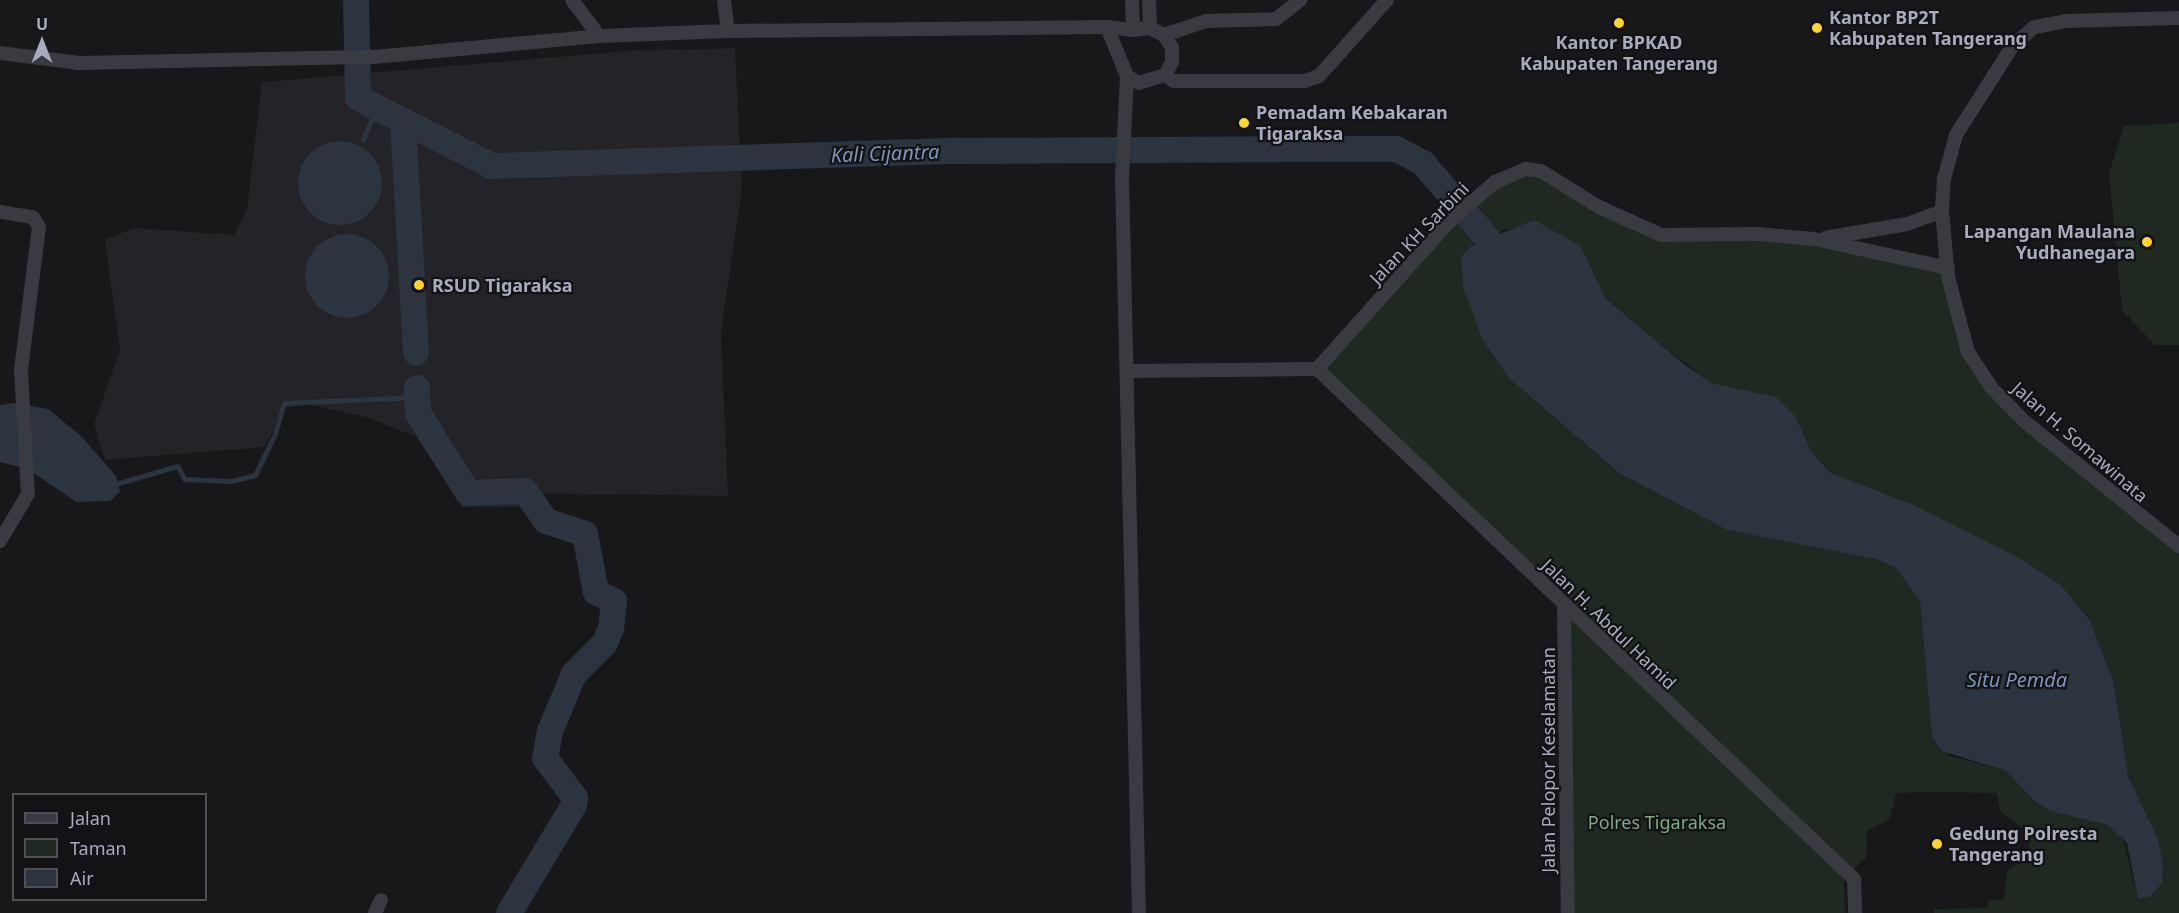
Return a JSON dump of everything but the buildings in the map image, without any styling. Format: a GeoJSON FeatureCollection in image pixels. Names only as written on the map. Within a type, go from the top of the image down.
{"type":"FeatureCollection","features":[{"type":"Feature","properties":{"kind":"street"},"geometry":{"type":"LineString","coordinates":[[572,0],[599,36]]}},
{"type":"Feature","properties":{"kind":"street"},"geometry":{"type":"LineString","coordinates":[[724,0],[728,31]]}},
{"type":"Feature","properties":{"kind":"street"},"geometry":{"type":"LineString","coordinates":[[1132,0],[1134,30]]}},
{"type":"Feature","properties":{"kind":"street"},"geometry":{"type":"LineString","coordinates":[[1149,0],[1150,28]]}},
{"type":"Feature","properties":{"kind":"street"},"geometry":{"type":"LineString","coordinates":[[1164,35],[1206,21],[1276,19],[1300,0]]}},
{"type":"Feature","properties":{"kind":"street"},"geometry":{"type":"LineString","coordinates":[[1165,75],[1173,81],[1305,81],[1319,76],[1387,0]]}},
{"type":"Feature","properties":{"kind":"street","name":"Jalan H. Somawinata"},"geometry":{"type":"LineString","coordinates":[[2179,18],[2066,21],[2034,27],[2012,47],[1956,135],[1944,178],[1942,211],[1948,268],[1968,352],[1991,387],[2060,451],[2179,546]]}},
{"type":"Feature","properties":{"kind":"street"},"geometry":{"type":"LineString","coordinates":[[0,53],[79,63],[374,57],[599,36],[728,31],[1107,27],[1134,30],[1150,28],[1164,35],[1172,55],[1165,75]]}},
{"type":"Feature","properties":{"kind":"street"},"geometry":{"type":"LineString","coordinates":[[1107,27],[1127,76],[1122,166],[1129,371],[1139,913]]}},
{"type":"Feature","properties":{"kind":"street"},"geometry":{"type":"LineString","coordinates":[[1127,76],[1146,82],[1165,75]]}},
{"type":"Feature","properties":{"kind":"street","name":"Jalan KH Sarbini"},"geometry":{"type":"LineString","coordinates":[[1317,369],[1449,222],[1495,182],[1525,169],[1541,171],[1599,207],[1661,235],[1759,234],[1814,240],[1948,268]]}},
{"type":"Feature","properties":{"kind":"street","name":"Jalan KH Sarbini"},"geometry":{"type":"LineString","coordinates":[[1814,240],[1907,224],[1942,211]]}},
{"type":"Feature","properties":{"kind":"street"},"geometry":{"type":"LineString","coordinates":[[0,212],[33,217],[39,227],[21,370],[28,494],[0,540]]}},
{"type":"Feature","properties":{"kind":"street"},"geometry":{"type":"LineString","coordinates":[[1129,371],[1317,369]]}},
{"type":"Feature","properties":{"kind":"street","name":"Jalan H. Abdul Hamid"},"geometry":{"type":"LineString","coordinates":[[1317,369],[1854,879],[1855,913]]}},
{"type":"Feature","properties":{"kind":"street","name":"Jalan Pelopor Keselamatan"},"geometry":{"type":"LineString","coordinates":[[1564,606],[1568,913]]}},
{"type":"Feature","properties":{"kind":"street"},"geometry":{"type":"LineString","coordinates":[[375,913],[381,900]]}},
{"type":"Feature","properties":{"kind":"shaded area","name":"RSUD Tigaraksa"},"geometry":{"type":"Polygon","coordinates":[[[735,48],[742,188],[721,331],[728,496],[519,493],[519,507],[463,507],[416,437],[369,418],[308,404],[285,408],[265,447],[105,460],[94,424],[120,350],[105,240],[134,228],[234,235],[247,209],[262,82],[628,51],[735,48]]]}},
{"type":"Feature","properties":{"kind":"green space","name":"Lapangan Maulana Yudhanegara"},"geometry":{"type":"Polygon","coordinates":[[[2179,123],[2179,345],[2155,345],[2122,310],[2109,173],[2124,126],[2179,123]]]}},
{"type":"Feature","properties":{"kind":"green space","name":"Polres Tigaraksa"},"geometry":{"type":"Polygon","coordinates":[[[1525,169],[1655,233],[1759,234],[1948,268],[1968,352],[2024,430],[2179,546],[2179,913],[1934,913],[1934,909],[1988,908],[1988,901],[2004,899],[2007,870],[2029,858],[2029,833],[2001,812],[1996,793],[1930,792],[1896,793],[1890,818],[1867,832],[1866,858],[1844,878],[1845,913],[1567,913],[1564,606],[1317,369],[1495,182],[1525,169]],[[1505,229],[1471,246],[1580,440],[1619,473],[1727,530],[1875,559],[1895,567],[1920,601],[1932,738],[1951,756],[2006,771],[2035,802],[2108,825],[2122,835],[2138,899],[2162,883],[2158,839],[2128,776],[2114,684],[1909,503],[1831,473],[1812,453],[1776,397],[1712,383],[1657,342],[1605,298],[1581,246],[1505,229]]]}},
{"type":"Feature","properties":{"kind":"water"},"geometry":{"type":"Polygon","coordinates":[[[340,141],[356,144],[370,153],[379,167],[382,183],[379,199],[370,213],[356,222],[340,225],[324,222],[310,213],[301,199],[298,183],[301,167],[310,153],[324,144],[340,141]]]}},
{"type":"Feature","properties":{"kind":"water","name":"Situ Pemda"},"geometry":{"type":"Polygon","coordinates":[[[1534,220],[1581,246],[1605,298],[1685,365],[1712,383],[1776,397],[1795,416],[1812,453],[1831,473],[1909,503],[2021,559],[2061,585],[2090,621],[2114,684],[2128,776],[2158,839],[2163,864],[2162,883],[2151,896],[2138,899],[2127,843],[2108,825],[2051,811],[2035,802],[2006,771],[1942,751],[1932,738],[1920,601],[1895,567],[1875,559],[1727,530],[1619,473],[1509,378],[1482,339],[1463,286],[1461,257],[1471,246],[1534,220]]]}},
{"type":"Feature","properties":{"kind":"water"},"geometry":{"type":"Polygon","coordinates":[[[347,234],[363,237],[377,246],[386,260],[389,276],[386,292],[377,306],[363,315],[347,318],[331,315],[317,306],[308,292],[305,276],[308,260],[317,246],[331,237],[347,234]]]}},
{"type":"Feature","properties":{"kind":"water"},"geometry":{"type":"Polygon","coordinates":[[[15,403],[48,409],[82,437],[116,476],[120,491],[110,501],[76,502],[28,469],[0,462],[0,405],[15,403]]]}},
{"type":"Feature","properties":{"kind":"waterway","name":"Kali Cijantra"},"geometry":{"type":"LineString","coordinates":[[356,0],[358,98],[492,166],[955,151],[1396,149],[1423,163],[1487,238]]}},
{"type":"Feature","properties":{"kind":"waterway"},"geometry":{"type":"LineString","coordinates":[[363,140],[376,107]]}},
{"type":"Feature","properties":{"kind":"waterway"},"geometry":{"type":"LineString","coordinates":[[403,121],[416,353]]}},
{"type":"Feature","properties":{"kind":"waterway"},"geometry":{"type":"LineString","coordinates":[[417,388],[418,413],[468,493],[525,491],[546,521],[585,534],[596,592],[614,601],[611,628],[605,643],[574,674],[550,731],[545,758],[575,798],[574,805],[509,913]]}},
{"type":"Feature","properties":{"kind":"waterway"},"geometry":{"type":"LineString","coordinates":[[119,483],[178,466],[185,479],[231,481],[255,475],[275,434],[284,403],[417,397]]}},
{"type":"Feature","properties":{"kind":"place","name":"Kantor BPKAD Kabupaten Tangerang"},"geometry":{"type":"Point","coordinates":[1619,23]}},
{"type":"Feature","properties":{"kind":"place","name":"Kantor BP2T Kabupaten Tangerang"},"geometry":{"type":"Point","coordinates":[1817,28]}},
{"type":"Feature","properties":{"kind":"place","name":"Pemadam Kebakaran Tigaraksa"},"geometry":{"type":"Point","coordinates":[1244,123]}},
{"type":"Feature","properties":{"kind":"place","name":"Lapangan Maulana Yudhanegara"},"geometry":{"type":"Point","coordinates":[2147,242]}},
{"type":"Feature","properties":{"kind":"place","name":"RSUD Tigaraksa"},"geometry":{"type":"Point","coordinates":[419,285]}},
{"type":"Feature","properties":{"kind":"place","name":"Gedung Polresta Tangerang"},"geometry":{"type":"Point","coordinates":[1937,844]}}]}
